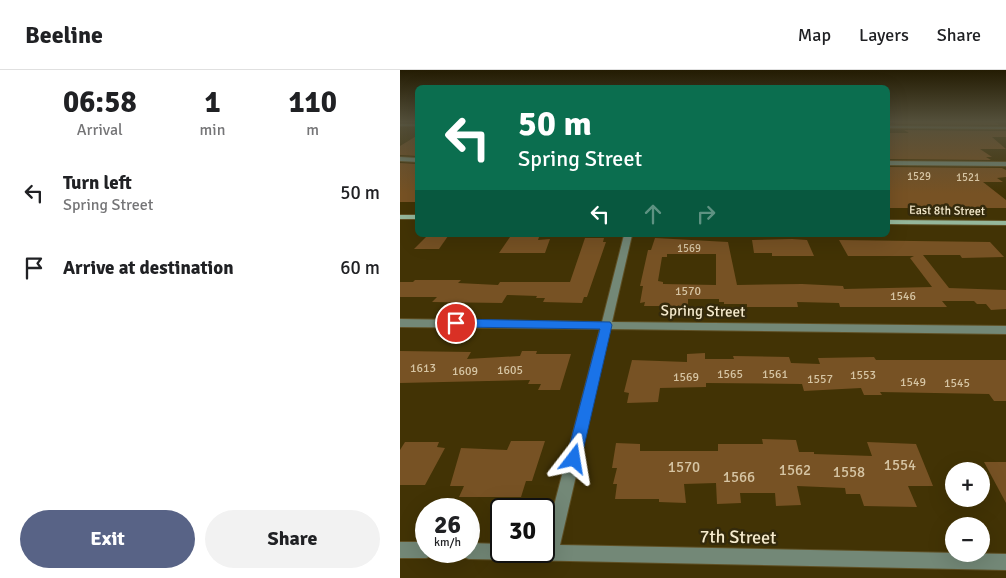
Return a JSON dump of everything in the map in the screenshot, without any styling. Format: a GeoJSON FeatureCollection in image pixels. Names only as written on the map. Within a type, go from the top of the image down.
{"type":"FeatureCollection","features":[{"type":"Feature","properties":{"kind":"street"},"geometry":{"type":"LineString","coordinates":[[400,160],[415,160]]}},
{"type":"Feature","properties":{"kind":"street"},"geometry":{"type":"LineString","coordinates":[[890,163],[1006,164]]}},
{"type":"Feature","properties":{"kind":"street"},"geometry":{"type":"LineString","coordinates":[[400,217],[415,217]]}},
{"type":"Feature","properties":{"kind":"street","name":"East 8th Street"},"geometry":{"type":"LineString","coordinates":[[890,222],[1006,223]]}},
{"type":"Feature","properties":{"kind":"street"},"geometry":{"type":"LineString","coordinates":[[555,533],[628,237]]}},
{"type":"Feature","properties":{"kind":"street","name":"Spring Street"},"geometry":{"type":"LineString","coordinates":[[400,322],[1006,330]]}},
{"type":"Feature","properties":{"kind":"street"},"geometry":{"type":"LineString","coordinates":[[400,550],[415,550]]}},
{"type":"Feature","properties":{"kind":"street","name":"7th Street"},"geometry":{"type":"LineString","coordinates":[[555,553],[1006,562]]}},
{"type":"Feature","properties":{"kind":"building"},"geometry":{"type":"Polygon","coordinates":[[[400,146],[415,146],[415,156],[400,155],[400,146]]]}},
{"type":"Feature","properties":{"kind":"building"},"geometry":{"type":"Polygon","coordinates":[[[890,146],[1002,146],[1006,149],[980,149],[992,157],[986,157],[991,160],[890,159],[890,146]]]}},
{"type":"Feature","properties":{"kind":"building"},"geometry":{"type":"Polygon","coordinates":[[[400,163],[415,164],[415,202],[400,202],[400,163]]]}},
{"type":"Feature","properties":{"kind":"building"},"geometry":{"type":"Polygon","coordinates":[[[890,167],[1002,168],[1006,170],[1006,177],[997,178],[1003,182],[983,182],[1006,200],[1006,208],[890,208],[890,167]]]}},
{"type":"Feature","properties":{"kind":"building"},"geometry":{"type":"Polygon","coordinates":[[[426,237],[447,237],[439,249],[414,249],[426,237]]]}},
{"type":"Feature","properties":{"kind":"building"},"geometry":{"type":"Polygon","coordinates":[[[510,237],[539,237],[538,240],[550,239],[545,253],[499,253],[510,237]]]}},
{"type":"Feature","properties":{"kind":"building"},"geometry":{"type":"Polygon","coordinates":[[[585,238],[604,238],[603,242],[606,242],[587,297],[584,297],[582,303],[543,302],[545,298],[536,298],[537,296],[507,295],[502,303],[432,302],[437,297],[400,297],[400,282],[413,282],[415,280],[461,280],[458,283],[498,285],[500,282],[570,282],[585,238]]]}},
{"type":"Feature","properties":{"kind":"building"},"geometry":{"type":"Polygon","coordinates":[[[655,238],[728,242],[737,285],[802,284],[843,286],[844,289],[932,287],[910,258],[914,256],[848,256],[839,240],[990,242],[1004,257],[962,258],[960,255],[923,255],[949,288],[1006,290],[1006,309],[991,310],[986,304],[977,304],[974,301],[942,301],[947,307],[840,307],[839,303],[797,302],[798,307],[747,307],[747,304],[724,304],[724,302],[719,302],[719,299],[688,299],[688,306],[644,306],[645,302],[640,303],[643,286],[640,286],[648,250],[651,250],[655,238]],[[667,254],[667,257],[662,257],[658,281],[663,282],[663,284],[716,285],[716,254],[667,254]]]}},
{"type":"Feature","properties":{"kind":"building"},"geometry":{"type":"Polygon","coordinates":[[[752,240],[807,240],[814,256],[772,256],[772,253],[754,253],[752,240]]]}},
{"type":"Feature","properties":{"kind":"building"},"geometry":{"type":"Polygon","coordinates":[[[400,351],[471,352],[467,359],[520,356],[522,351],[537,351],[536,354],[571,354],[560,390],[538,390],[541,384],[528,384],[530,380],[400,383],[400,351]]]}},
{"type":"Feature","properties":{"kind":"building"},"geometry":{"type":"Polygon","coordinates":[[[705,353],[705,359],[734,359],[733,356],[789,357],[791,363],[820,364],[818,358],[874,357],[876,360],[1006,360],[1006,401],[994,401],[989,394],[880,392],[882,395],[864,395],[861,388],[804,391],[802,384],[706,383],[706,387],[660,388],[658,402],[627,403],[629,393],[624,392],[632,360],[687,362],[687,354],[705,353]]]}},
{"type":"Feature","properties":{"kind":"building"},"geometry":{"type":"Polygon","coordinates":[[[762,439],[796,440],[799,452],[872,456],[867,442],[916,444],[933,486],[908,486],[917,507],[864,506],[860,494],[846,494],[845,488],[797,486],[801,505],[776,506],[775,493],[740,493],[741,503],[717,504],[716,483],[684,484],[686,503],[659,502],[659,499],[615,499],[617,484],[613,484],[617,468],[612,468],[616,443],[640,444],[640,451],[718,451],[718,444],[763,444],[762,439]]]}},
{"type":"Feature","properties":{"kind":"building"},"geometry":{"type":"Polygon","coordinates":[[[511,441],[545,441],[532,481],[526,481],[521,497],[459,497],[464,486],[450,486],[461,448],[507,450],[511,441]]]}},
{"type":"Feature","properties":{"kind":"building"},"geometry":{"type":"Polygon","coordinates":[[[405,442],[439,442],[437,447],[445,448],[425,485],[400,485],[400,450],[405,442]]]}},
{"type":"Feature","properties":{"kind":"building"},"geometry":{"type":"Polygon","coordinates":[[[990,462],[1006,462],[1006,503],[990,473],[990,462]]]}},
{"type":"Feature","properties":{"kind":"route"},"geometry":{"type":"LineString","coordinates":[[456,323],[606,325],[574,459]]}}]}
